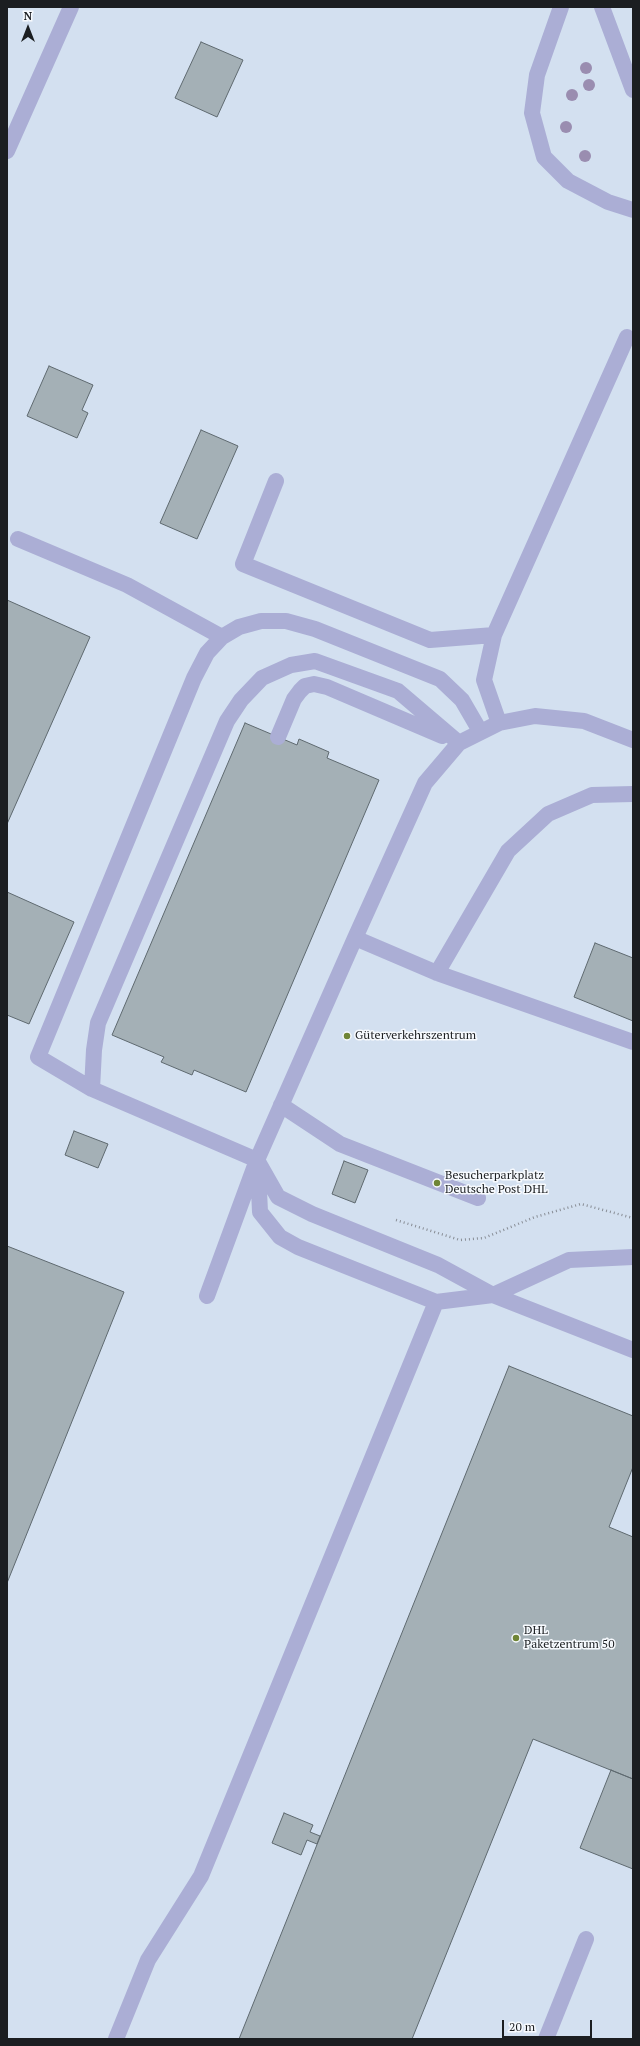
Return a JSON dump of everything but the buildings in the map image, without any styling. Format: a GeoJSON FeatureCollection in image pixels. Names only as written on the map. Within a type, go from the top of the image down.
{"type":"FeatureCollection","features":[{"type":"Feature","properties":{"kind":"lane"},"geometry":{"type":"LineString","coordinates":[[7,151],[70,7]]}},
{"type":"Feature","properties":{"kind":"lane"},"geometry":{"type":"LineString","coordinates":[[561,7],[537,75],[532,113],[544,157],[568,182],[608,202],[633,210]]}},
{"type":"Feature","properties":{"kind":"lane"},"geometry":{"type":"LineString","coordinates":[[602,7],[633,90]]}},
{"type":"Feature","properties":{"kind":"lane"},"geometry":{"type":"LineString","coordinates":[[499,723],[484,680],[494,635],[627,337]]}},
{"type":"Feature","properties":{"kind":"lane"},"geometry":{"type":"LineString","coordinates":[[276,481],[243,564],[430,640],[494,635]]}},
{"type":"Feature","properties":{"kind":"lane"},"geometry":{"type":"LineString","coordinates":[[18,539],[127,585],[222,637]]}},
{"type":"Feature","properties":{"kind":"lane"},"geometry":{"type":"LineString","coordinates":[[480,731],[462,700],[440,679],[315,629],[286,621],[261,621],[239,627],[222,637],[207,653],[194,678],[38,1057],[92,1089],[257,1160],[278,1197],[312,1214],[438,1265],[493,1295],[633,1350]]}},
{"type":"Feature","properties":{"kind":"lane"},"geometry":{"type":"LineString","coordinates":[[92,1089],[94,1050],[98,1023],[227,721],[241,700],[262,678],[291,665],[314,661],[398,691],[458,743]]}},
{"type":"Feature","properties":{"kind":"lane"},"geometry":{"type":"LineString","coordinates":[[278,737],[294,698],[305,686],[314,684],[334,690],[458,743]]}},
{"type":"Feature","properties":{"kind":"lane"},"geometry":{"type":"LineString","coordinates":[[207,1296],[257,1160],[354,938],[425,783],[458,743],[499,723],[535,716],[584,721],[633,740]]}},
{"type":"Feature","properties":{"kind":"lane"},"geometry":{"type":"LineString","coordinates":[[437,973],[508,851],[548,814],[592,795],[633,794]]}},
{"type":"Feature","properties":{"kind":"lane"},"geometry":{"type":"LineString","coordinates":[[354,938],[437,973],[633,1042]]}},
{"type":"Feature","properties":{"kind":"lane"},"geometry":{"type":"LineString","coordinates":[[281,1105],[340,1144],[478,1198]]}},
{"type":"Feature","properties":{"kind":"lane"},"geometry":{"type":"LineString","coordinates":[[257,1160],[260,1212],[280,1237],[298,1247],[436,1302],[493,1295],[569,1260],[633,1257]]}},
{"type":"Feature","properties":{"kind":"lane"},"geometry":{"type":"LineString","coordinates":[[116,2039],[148,1960],[201,1876],[436,1302]]}},
{"type":"Feature","properties":{"kind":"lane"},"geometry":{"type":"LineString","coordinates":[[546,2039],[586,1939]]}},
{"type":"Feature","properties":{"kind":"shaded area"},"geometry":{"type":"Polygon","coordinates":[[[7,7],[633,7],[633,2039],[7,2039],[7,7]]]}},
{"type":"Feature","properties":{"kind":"place","name":"Güterverkehrszentrum"},"geometry":{"type":"Point","coordinates":[347,1036]}},
{"type":"Feature","properties":{"kind":"place","name":"Besucherparkplatz Deutsche Post DHL"},"geometry":{"type":"Point","coordinates":[437,1183]}},
{"type":"Feature","properties":{"kind":"place","name":"DHL Paketzentrum 50"},"geometry":{"type":"Point","coordinates":[516,1638]}}]}
